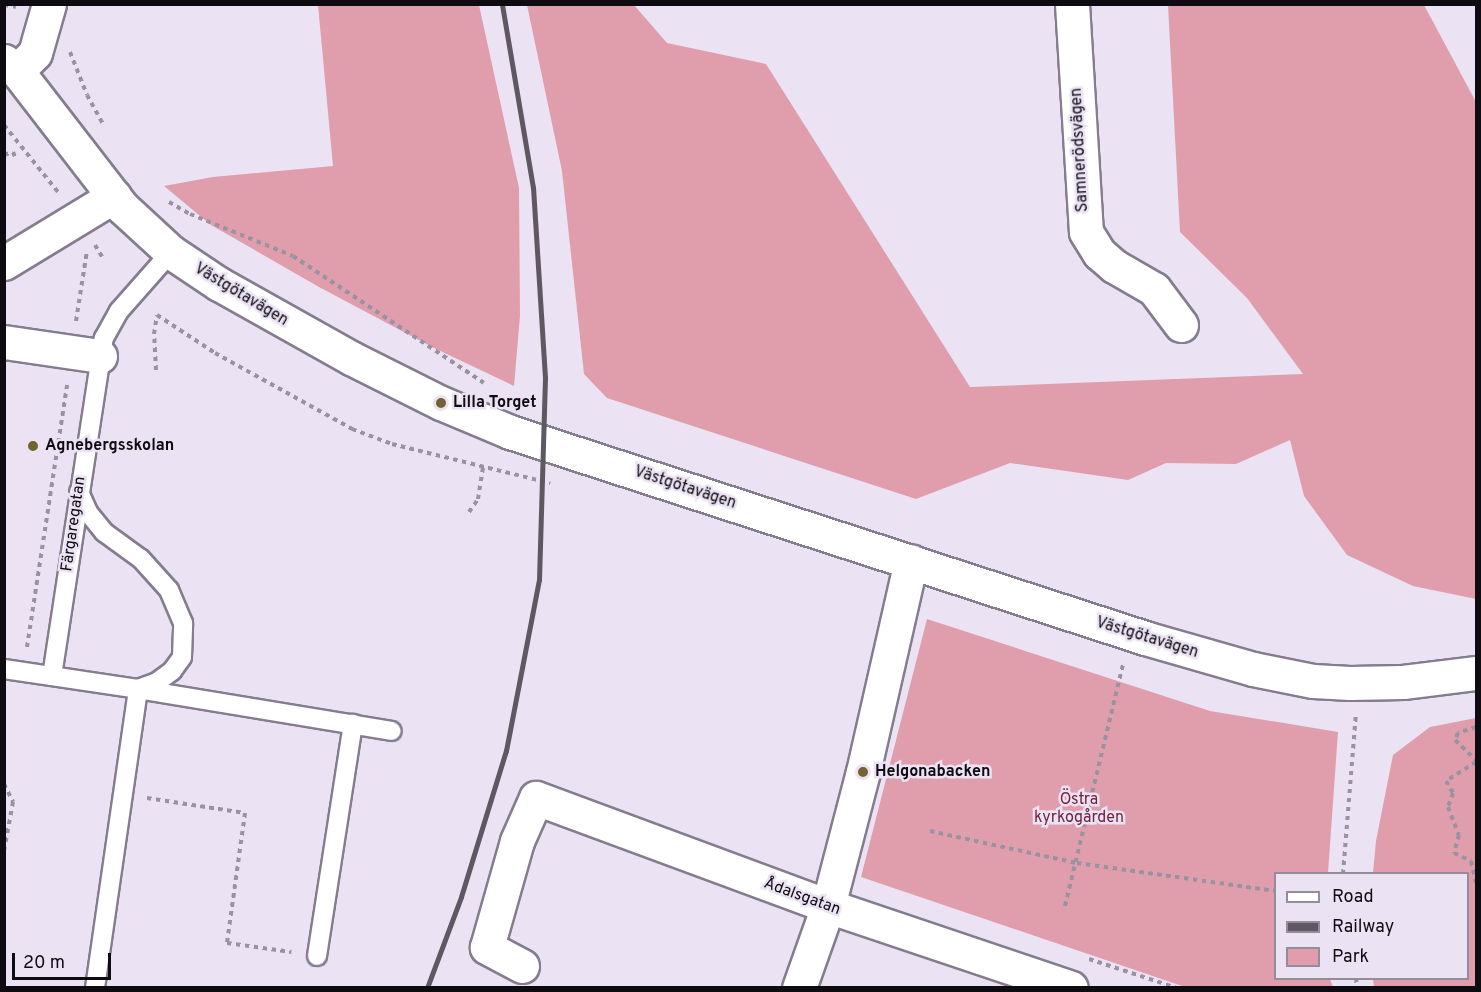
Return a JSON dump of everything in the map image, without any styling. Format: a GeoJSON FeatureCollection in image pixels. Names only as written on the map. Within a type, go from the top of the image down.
{"type":"FeatureCollection","features":[{"type":"Feature","properties":{"kind":"street","name":"Samnerödsvägen"},"geometry":{"type":"LineString","coordinates":[[1072,4],[1086,232],[1099,253],[1114,266],[1154,289],[1181,325]]}},
{"type":"Feature","properties":{"kind":"street"},"geometry":{"type":"LineString","coordinates":[[11,66],[35,53],[48,10]]}},
{"type":"Feature","properties":{"kind":"street","name":"Västgötavägen"},"geometry":{"type":"LineString","coordinates":[[11,66],[114,196],[171,252],[219,284],[351,358],[441,403],[510,432],[1145,638],[1280,675],[1350,683],[1402,682],[1476,674]]}},
{"type":"Feature","properties":{"kind":"street"},"geometry":{"type":"LineString","coordinates":[[4,264],[114,196]]}},
{"type":"Feature","properties":{"kind":"street"},"geometry":{"type":"LineString","coordinates":[[4,342],[86,353]]}},
{"type":"Feature","properties":{"kind":"street"},"geometry":{"type":"LineString","coordinates":[[799,987],[828,906],[863,772],[911,561]]}},
{"type":"Feature","properties":{"kind":"street","name":"Ådalsgatan"},"geometry":{"type":"LineString","coordinates":[[522,966],[487,947],[516,841],[536,798],[828,906],[1071,987]]}},
{"type":"Feature","properties":{"kind":"lane","name":"Färgaregatan"},"geometry":{"type":"LineString","coordinates":[[52,676],[79,492],[86,353],[104,338],[119,311],[171,252]]}},
{"type":"Feature","properties":{"kind":"lane"},"geometry":{"type":"LineString","coordinates":[[79,492],[88,512],[104,532],[157,574],[169,590],[183,623],[182,657],[172,671],[158,682],[138,689]]}},
{"type":"Feature","properties":{"kind":"lane"},"geometry":{"type":"LineString","coordinates":[[4,669],[392,730]]}},
{"type":"Feature","properties":{"kind":"lane"},"geometry":{"type":"LineString","coordinates":[[95,987],[138,689]]}},
{"type":"Feature","properties":{"kind":"lane"},"geometry":{"type":"LineString","coordinates":[[317,956],[353,724]]}},
{"type":"Feature","properties":{"kind":"path"},"geometry":{"type":"LineString","coordinates":[[4,5],[48,10],[63,19],[75,68],[87,95],[108,131]]}},
{"type":"Feature","properties":{"kind":"path"},"geometry":{"type":"LineString","coordinates":[[4,155],[13,152],[16,159]]}},
{"type":"Feature","properties":{"kind":"path"},"geometry":{"type":"LineString","coordinates":[[163,197],[190,214],[294,256],[486,384]]}},
{"type":"Feature","properties":{"kind":"path"},"geometry":{"type":"LineString","coordinates":[[24,672],[86,353],[87,247]]}},
{"type":"Feature","properties":{"kind":"path"},"geometry":{"type":"LineString","coordinates":[[156,370],[154,334],[157,315]]}},
{"type":"Feature","properties":{"kind":"path"},"geometry":{"type":"LineString","coordinates":[[469,512],[478,499],[483,466]]}},
{"type":"Feature","properties":{"kind":"path"},"geometry":{"type":"LineString","coordinates":[[1065,906],[1124,662]]}},
{"type":"Feature","properties":{"kind":"path"},"geometry":{"type":"LineString","coordinates":[[1343,872],[1356,714]]}},
{"type":"Feature","properties":{"kind":"path"},"geometry":{"type":"LineString","coordinates":[[1476,728],[1458,733],[1455,740],[1476,761],[1446,781],[1453,793],[1448,807],[1459,835],[1454,853],[1471,861],[1476,882]]}},
{"type":"Feature","properties":{"kind":"path"},"geometry":{"type":"LineString","coordinates":[[4,784],[13,802],[4,851]]}},
{"type":"Feature","properties":{"kind":"path"},"geometry":{"type":"LineString","coordinates":[[123,794],[245,813],[227,943],[317,956]]}},
{"type":"Feature","properties":{"kind":"path"},"geometry":{"type":"LineString","coordinates":[[930,831],[1077,863],[1274,891]]}},
{"type":"Feature","properties":{"kind":"green space"},"geometry":{"type":"Polygon","coordinates":[[[318,5],[479,5],[519,188],[520,316],[514,386],[432,347],[319,287],[211,225],[164,186],[213,177],[333,166],[318,5]]]}},
{"type":"Feature","properties":{"kind":"green space"},"geometry":{"type":"Polygon","coordinates":[[[527,5],[634,5],[667,43],[766,64],[970,387],[1303,374],[1247,298],[1180,232],[1168,5],[1424,5],[1476,102],[1476,599],[1413,586],[1347,555],[1304,496],[1290,440],[1236,464],[1166,463],[1128,480],[1010,463],[916,499],[607,398],[584,374],[562,171],[527,5]]]}},
{"type":"Feature","properties":{"kind":"green space","name":"Östra kyrkogården"},"geometry":{"type":"Polygon","coordinates":[[[927,619],[1210,711],[1338,732],[1328,872],[1274,872],[1274,980],[1330,980],[1333,987],[1185,987],[861,877],[927,619]]]}},
{"type":"Feature","properties":{"kind":"green space"},"geometry":{"type":"Polygon","coordinates":[[[1476,718],[1476,987],[1374,987],[1373,980],[1469,980],[1469,872],[1373,872],[1376,841],[1393,755],[1430,727],[1476,718]]]}},
{"type":"Feature","properties":{"kind":"railway"},"geometry":{"type":"LineString","coordinates":[[427,988],[461,897],[506,751],[539,580],[545,378],[533,188],[502,4]]}},
{"type":"Feature","properties":{"kind":"place","name":"Lilla Torget"},"geometry":{"type":"Point","coordinates":[441,403]}},
{"type":"Feature","properties":{"kind":"place","name":"Agnebergsskolan"},"geometry":{"type":"Point","coordinates":[33,446]}},
{"type":"Feature","properties":{"kind":"place","name":"Helgonabacken"},"geometry":{"type":"Point","coordinates":[863,772]}}]}
